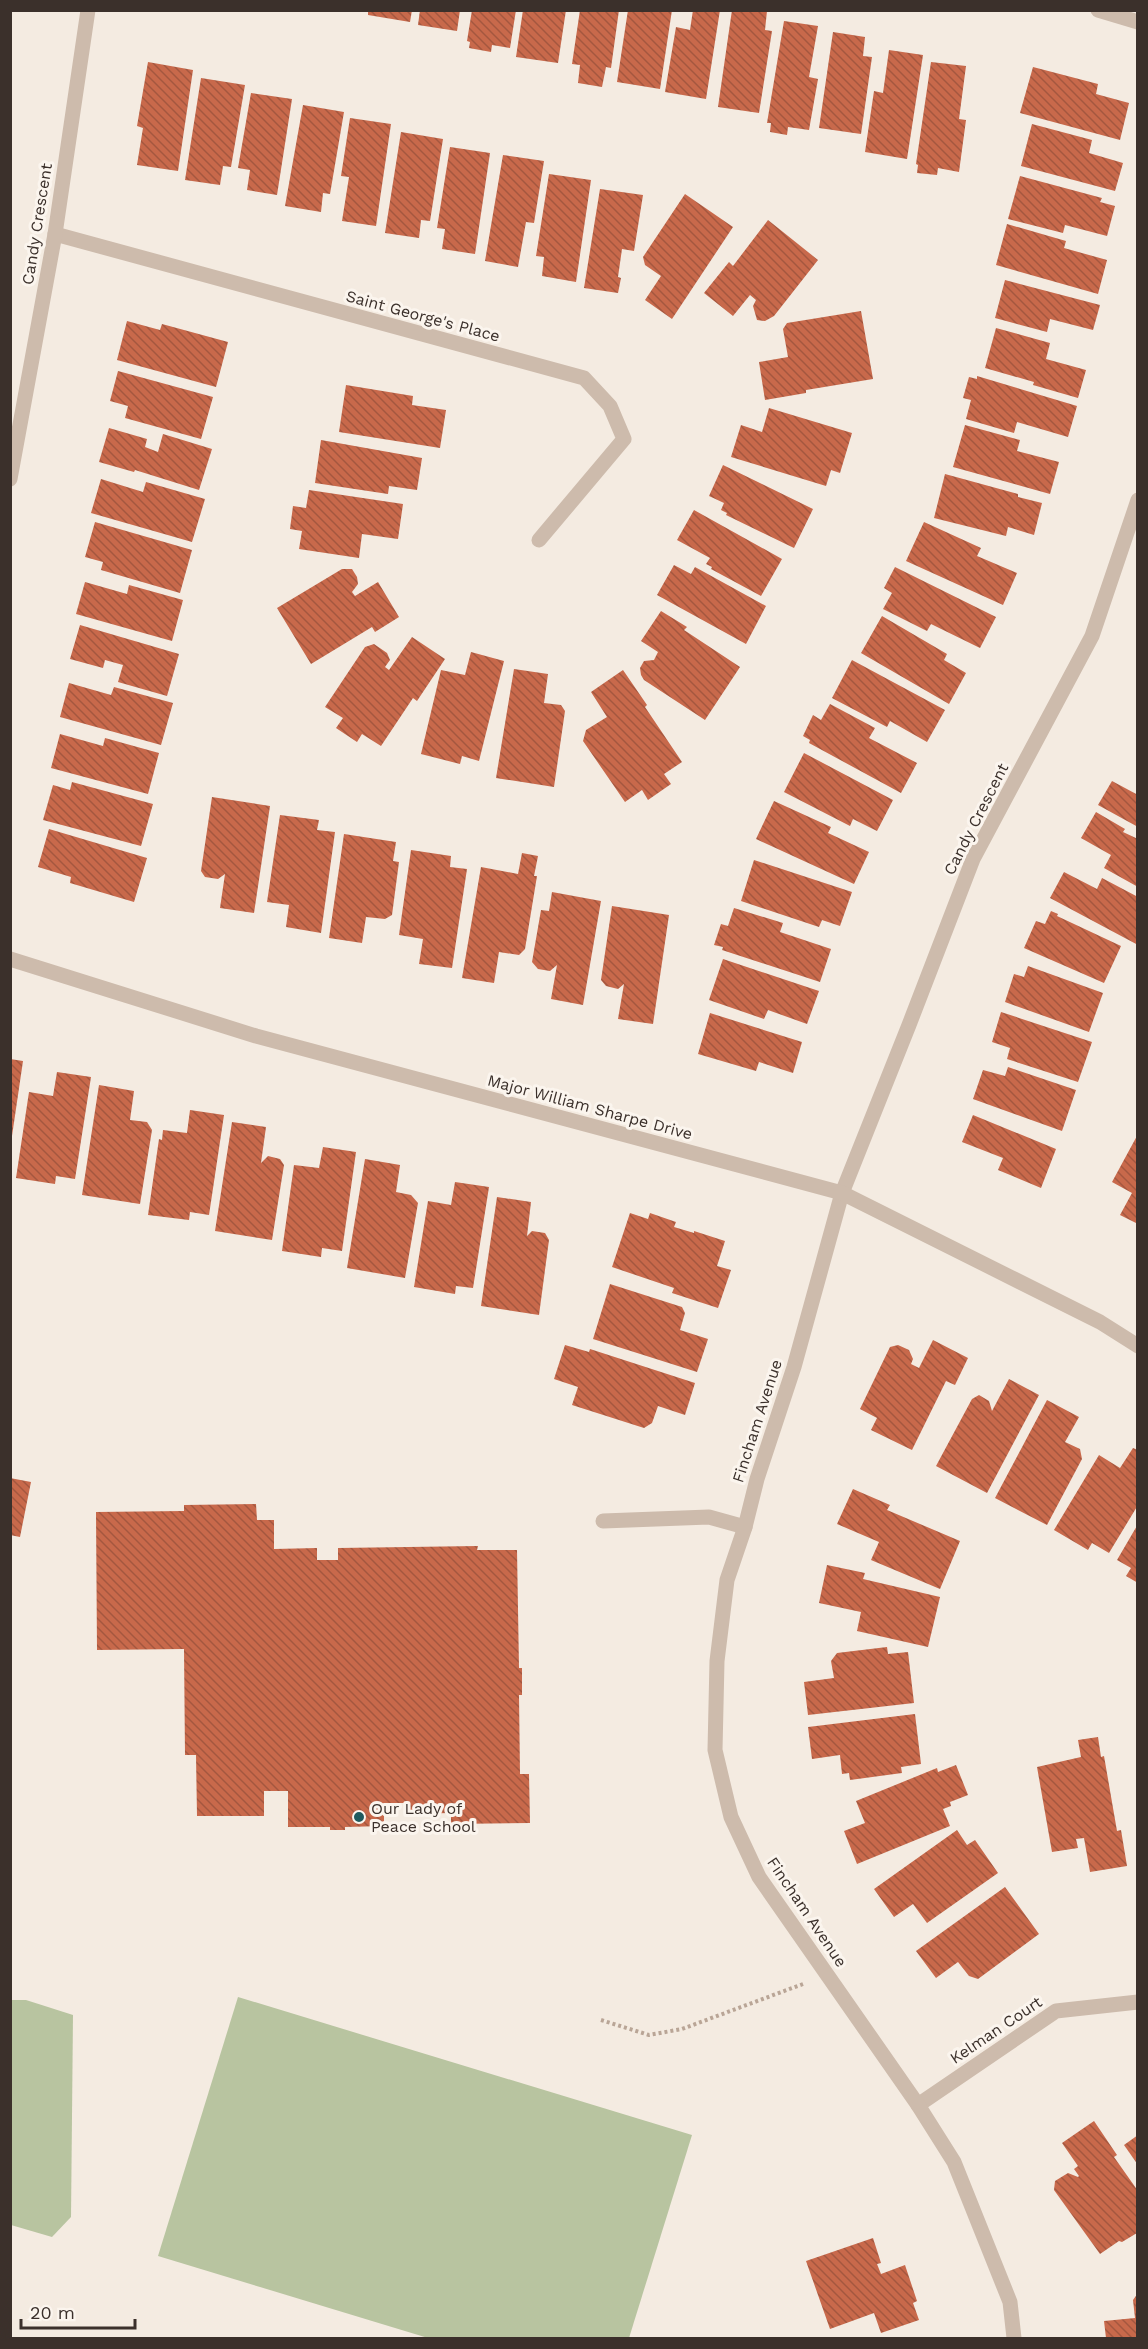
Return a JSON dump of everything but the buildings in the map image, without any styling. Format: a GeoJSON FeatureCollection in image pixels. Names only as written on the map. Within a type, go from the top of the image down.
{"type":"FeatureCollection","features":[{"type":"Feature","properties":{"kind":"street","name":"Candy Crescent"},"geometry":{"type":"LineString","coordinates":[[10,479],[55,234],[88,10]]}},
{"type":"Feature","properties":{"kind":"street"},"geometry":{"type":"LineString","coordinates":[[1098,10],[1137,22]]}},
{"type":"Feature","properties":{"kind":"street","name":"Saint George's Place"},"geometry":{"type":"LineString","coordinates":[[55,234],[584,378],[610,406],[624,440],[539,540]]}},
{"type":"Feature","properties":{"kind":"street","name":"Candy Crescent"},"geometry":{"type":"LineString","coordinates":[[842,1193],[973,859],[1092,636],[1137,500]]}},
{"type":"Feature","properties":{"kind":"street","name":"Major William Sharpe Drive"},"geometry":{"type":"LineString","coordinates":[[10,959],[256,1036],[842,1193],[1100,1322],[1137,1346]]}},
{"type":"Feature","properties":{"kind":"street","name":"Fincham Avenue"},"geometry":{"type":"LineString","coordinates":[[842,1193],[794,1367],[727,1580],[717,1661],[715,1750],[731,1817],[759,1877],[918,2105],[954,2162],[1010,2302],[1014,2338]]}},
{"type":"Feature","properties":{"kind":"street"},"geometry":{"type":"LineString","coordinates":[[603,1521],[709,1517],[745,1527]]}},
{"type":"Feature","properties":{"kind":"street","name":"Kelman Court"},"geometry":{"type":"LineString","coordinates":[[918,2105],[1056,2011],[1137,2002]]}},
{"type":"Feature","properties":{"kind":"path"},"geometry":{"type":"LineString","coordinates":[[601,2020],[649,2035],[682,2029],[826,1975]]}},
{"type":"Feature","properties":{"kind":"green space"},"geometry":{"type":"Polygon","coordinates":[[[238,1997],[692,2135],[629,2338],[428,2338],[158,2256],[238,1997]]]}},
{"type":"Feature","properties":{"kind":"green space"},"geometry":{"type":"Polygon","coordinates":[[[11,2000],[26,2000],[73,2015],[71,2217],[52,2237],[11,2225],[11,2000]]]}},
{"type":"Feature","properties":{"kind":"place","name":"Our Lady of Peace School"},"geometry":{"type":"Point","coordinates":[359,1817]}}]}
